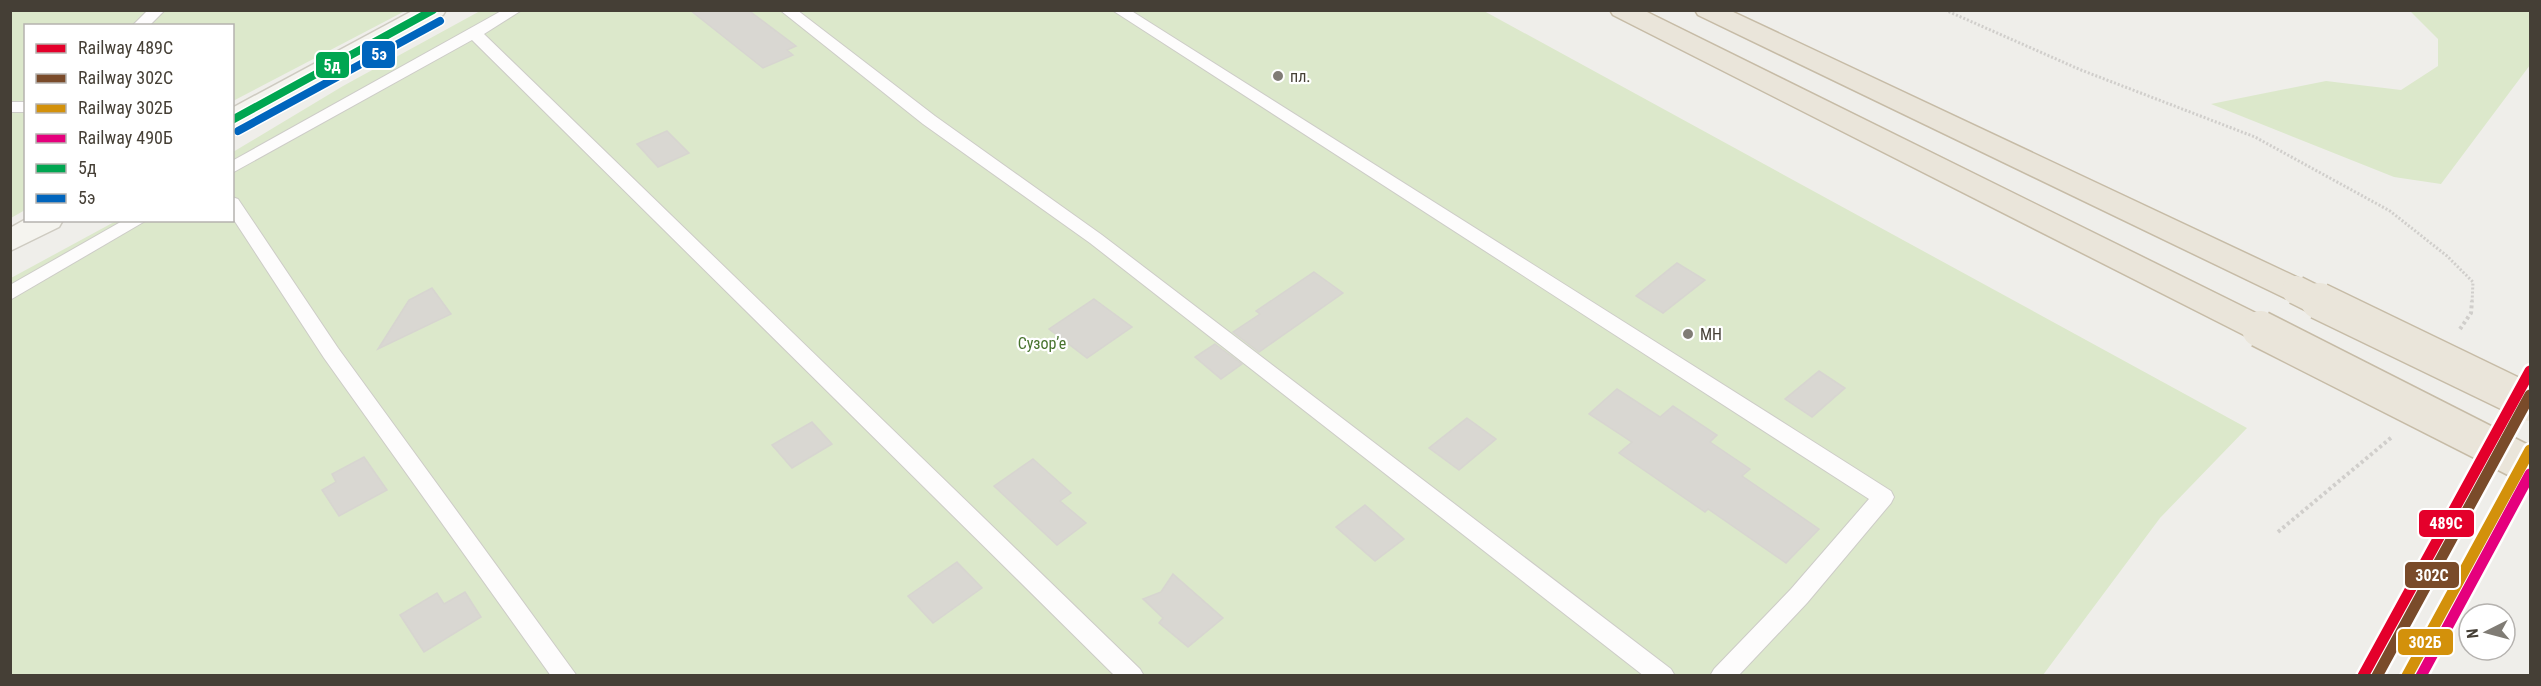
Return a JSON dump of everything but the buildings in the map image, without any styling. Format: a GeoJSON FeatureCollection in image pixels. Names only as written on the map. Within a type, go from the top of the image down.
{"type":"FeatureCollection","features":[{"type":"Feature","properties":{"kind":"highway"},"geometry":{"type":"LineString","coordinates":[[1622,10],[2530,466]]}},
{"type":"Feature","properties":{"kind":"highway"},"geometry":{"type":"LineString","coordinates":[[1707,10],[2530,403]]}},
{"type":"Feature","properties":{"kind":"street"},"geometry":{"type":"LineString","coordinates":[[234,119],[434,10]]}},
{"type":"Feature","properties":{"kind":"street"},"geometry":{"type":"LineString","coordinates":[[10,241],[44,222]]}},
{"type":"Feature","properties":{"kind":"lane"},"geometry":{"type":"LineString","coordinates":[[141,24],[158,10]]}},
{"type":"Feature","properties":{"kind":"lane"},"geometry":{"type":"LineString","coordinates":[[234,167],[514,10]]}},
{"type":"Feature","properties":{"kind":"lane"},"geometry":{"type":"LineString","coordinates":[[787,10],[929,120],[1096,239],[1663,675]]}},
{"type":"Feature","properties":{"kind":"lane"},"geometry":{"type":"LineString","coordinates":[[1119,10],[1274,112],[1719,389],[1883,497],[1799,597],[1722,675]]}},
{"type":"Feature","properties":{"kind":"lane"},"geometry":{"type":"LineString","coordinates":[[474,33],[1132,675]]}},
{"type":"Feature","properties":{"kind":"lane"},"geometry":{"type":"LineString","coordinates":[[234,206],[331,353],[565,675]]}},
{"type":"Feature","properties":{"kind":"lane"},"geometry":{"type":"LineString","coordinates":[[10,294],[135,222]]}},
{"type":"Feature","properties":{"kind":"path"},"geometry":{"type":"LineString","coordinates":[[1945,10],[2081,70],[2255,137],[2390,211],[2447,256],[2473,282],[2471,313],[2459,332]]}},
{"type":"Feature","properties":{"kind":"path"},"geometry":{"type":"LineString","coordinates":[[2278,532],[2390,440],[2397,430]]}},
{"type":"Feature","properties":{"kind":"green space"},"geometry":{"type":"Polygon","coordinates":[[[11,11],[405,11],[234,100],[234,24],[24,24],[24,211],[11,218],[11,11]]]}},
{"type":"Feature","properties":{"kind":"green space","name":"Сузорʼе"},"geometry":{"type":"Polygon","coordinates":[[[480,11],[1484,11],[2247,428],[2160,518],[2043,675],[11,676],[11,278],[114,222],[234,222],[234,151],[343,86],[480,11]]]}},
{"type":"Feature","properties":{"kind":"green space"},"geometry":{"type":"Polygon","coordinates":[[[2410,11],[2530,11],[2530,65],[2441,184],[2394,177],[2211,104],[2326,81],[2401,90],[2438,66],[2438,39],[2410,11]]]}},
{"type":"Feature","properties":{"kind":"rail line","name":"489С"},"geometry":{"type":"LineString","coordinates":[[2363,676],[2530,371]]}},
{"type":"Feature","properties":{"kind":"rail line","name":"302С"},"geometry":{"type":"LineString","coordinates":[[2377,676],[2530,395]]}},
{"type":"Feature","properties":{"kind":"rail line","name":"302Б"},"geometry":{"type":"LineString","coordinates":[[2407,676],[2530,450]]}},
{"type":"Feature","properties":{"kind":"rail line","name":"490Б"},"geometry":{"type":"LineString","coordinates":[[2421,676],[2530,474]]}},
{"type":"Feature","properties":{"kind":"transit line","name":"5д"},"geometry":{"type":"LineString","coordinates":[[234,119],[433,10]]}},
{"type":"Feature","properties":{"kind":"transit line","name":"5э"},"geometry":{"type":"LineString","coordinates":[[238,131],[440,21]]}},
{"type":"Feature","properties":{"kind":"place","name":"пл."},"geometry":{"type":"Point","coordinates":[1278,76]}},
{"type":"Feature","properties":{"kind":"place","name":"МН"},"geometry":{"type":"Point","coordinates":[1688,334]}}]}
